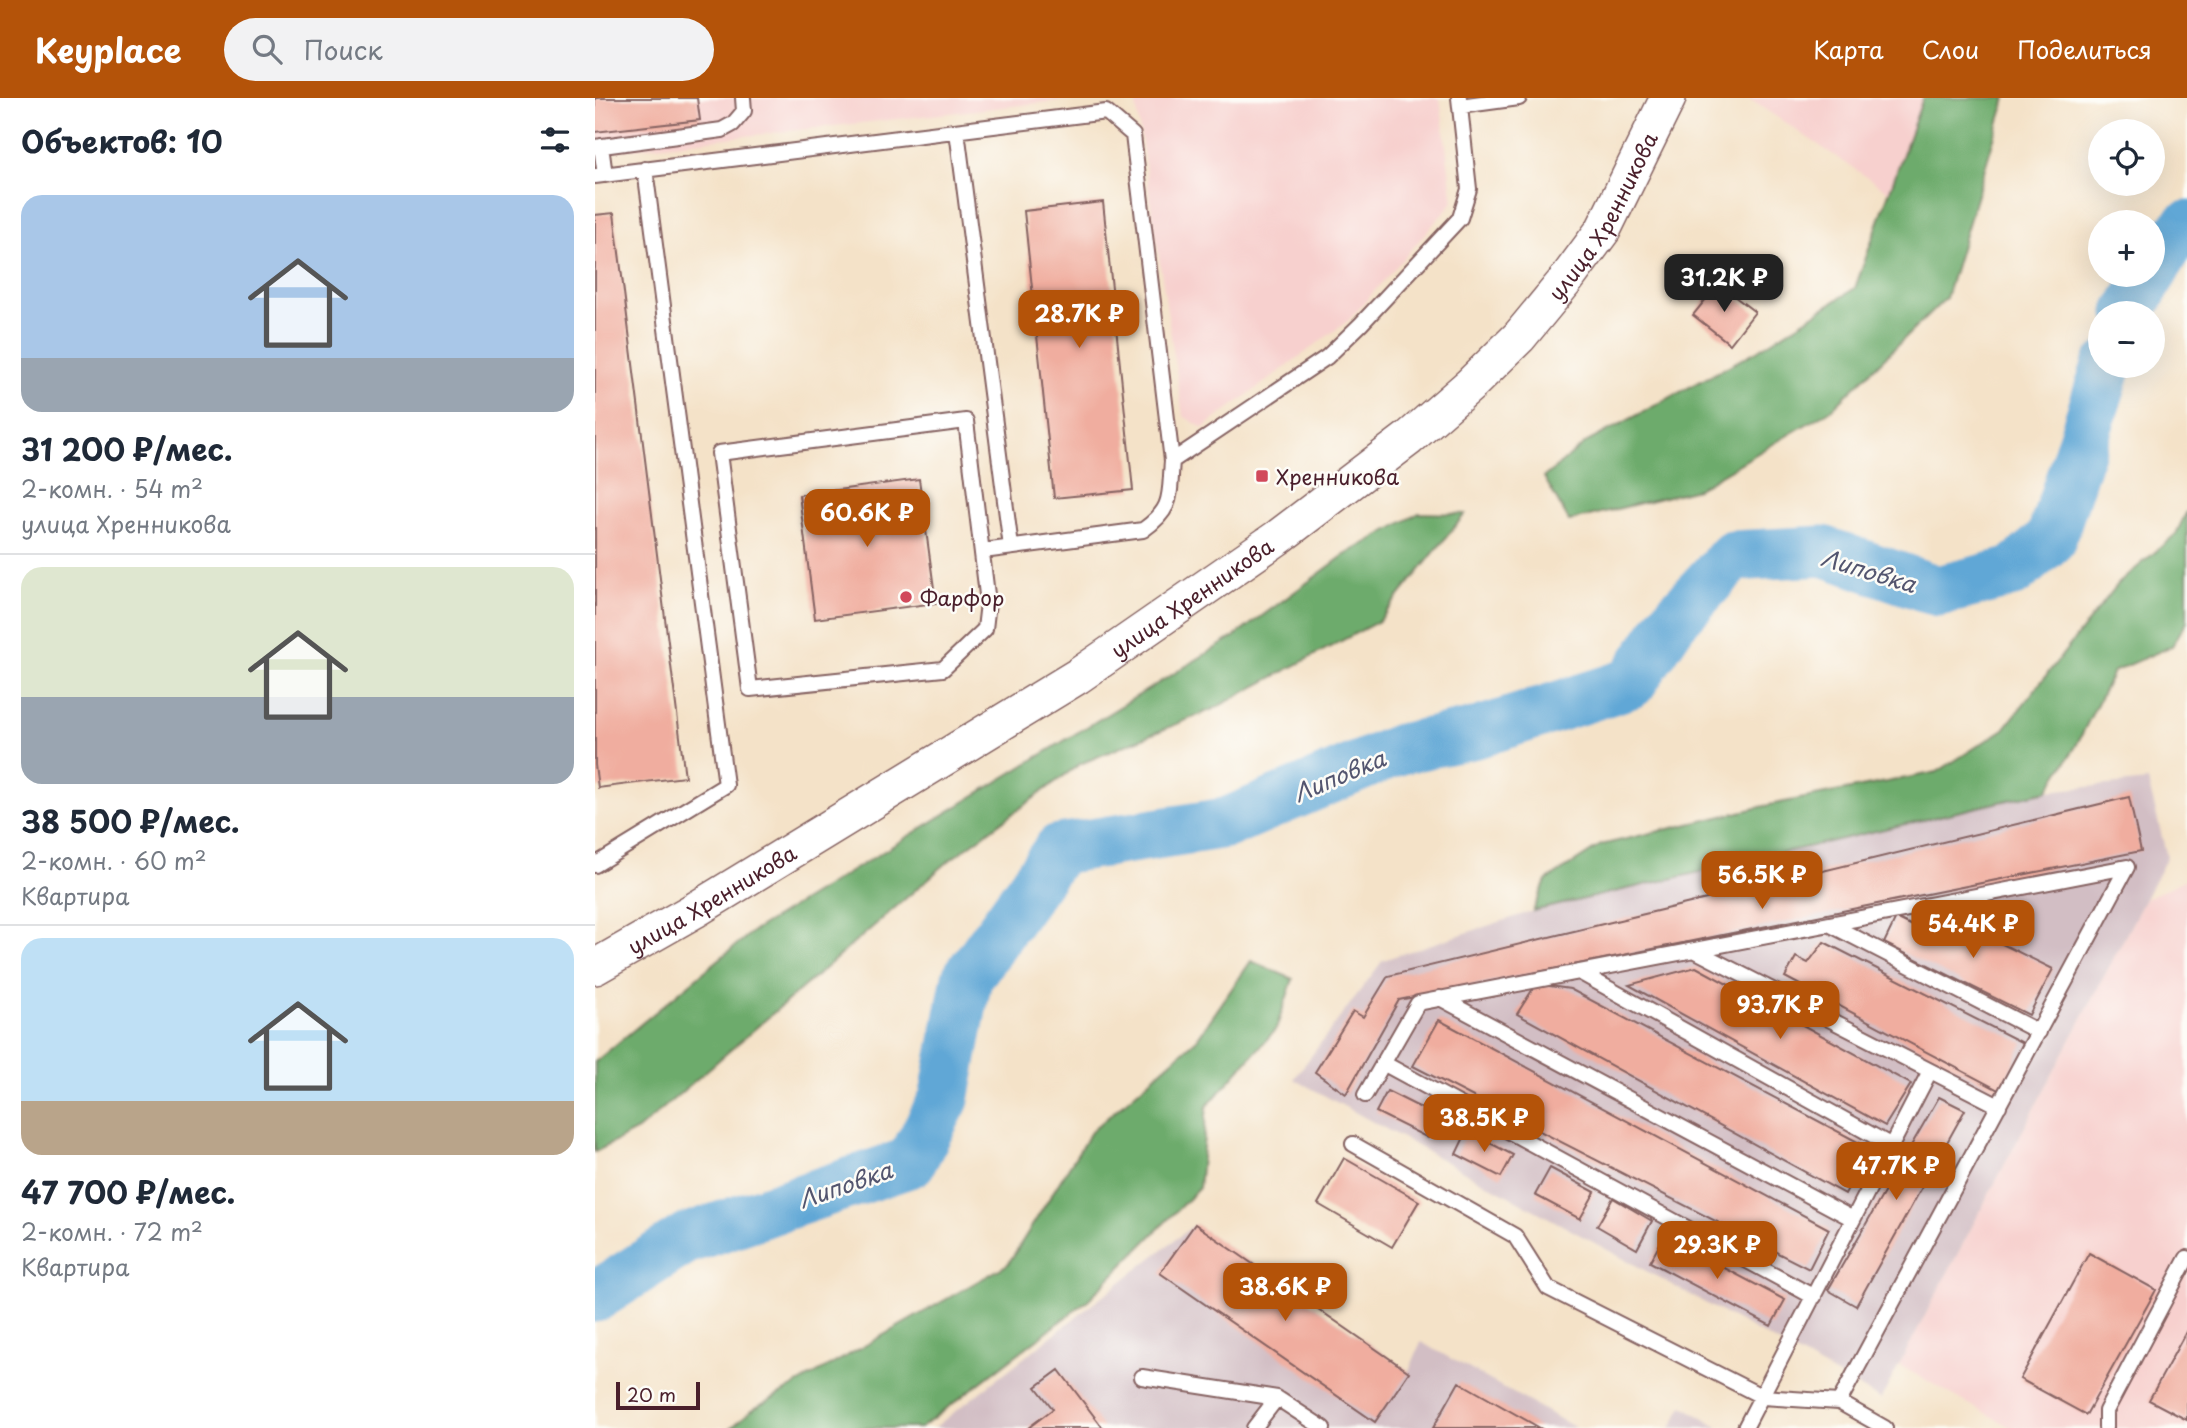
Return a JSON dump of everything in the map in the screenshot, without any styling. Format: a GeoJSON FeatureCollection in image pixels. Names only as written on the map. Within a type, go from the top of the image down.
{"type":"FeatureCollection","features":[{"type":"Feature","properties":{"kind":"street","name":"улица Хренникова"},"geometry":{"type":"LineString","coordinates":[[595,967],[707,903],[1078,676],[1280,536],[1409,438],[1519,337],[1566,280],[1602,230],[1668,98]]}},
{"type":"Feature","properties":{"kind":"lane"},"geometry":{"type":"LineString","coordinates":[[743,98],[744,111],[733,124],[722,130],[598,147],[600,175],[1107,112],[1133,135],[1172,461],[1168,502],[1160,518],[1143,530],[983,551]]}},
{"type":"Feature","properties":{"kind":"lane"},"geometry":{"type":"LineString","coordinates":[[1172,461],[1327,357],[1361,324],[1460,218],[1469,189],[1460,102],[1520,98]]}},
{"type":"Feature","properties":{"kind":"lane"},"geometry":{"type":"LineString","coordinates":[[957,131],[1011,547]]}},
{"type":"Feature","properties":{"kind":"lane"},"geometry":{"type":"LineString","coordinates":[[595,865],[726,785],[645,169]]}},
{"type":"Feature","properties":{"kind":"lane"},"geometry":{"type":"LineString","coordinates":[[966,421],[983,551],[988,603],[985,628],[943,669],[750,689],[719,453],[966,421]]}},
{"type":"Feature","properties":{"kind":"lane"},"geometry":{"type":"LineString","coordinates":[[1365,1095],[1417,1003],[2127,867],[1839,1402]]}},
{"type":"Feature","properties":{"kind":"lane"},"geometry":{"type":"LineString","coordinates":[[1829,924],[2039,1032]]}},
{"type":"Feature","properties":{"kind":"lane"},"geometry":{"type":"LineString","coordinates":[[1696,951],[1999,1106]]}},
{"type":"Feature","properties":{"kind":"lane"},"geometry":{"type":"LineString","coordinates":[[1579,972],[1892,1146]]}},
{"type":"Feature","properties":{"kind":"lane"},"geometry":{"type":"LineString","coordinates":[[1440,998],[1853,1219]]}},
{"type":"Feature","properties":{"kind":"lane"},"geometry":{"type":"LineString","coordinates":[[1383,1063],[1814,1297]]}},
{"type":"Feature","properties":{"kind":"lane"},"geometry":{"type":"LineString","coordinates":[[1745,1428],[1930,1071]]}},
{"type":"Feature","properties":{"kind":"lane"},"geometry":{"type":"LineString","coordinates":[[1353,1144],[1515,1236],[1548,1288],[1763,1397],[1839,1402],[1885,1428]]}},
{"type":"Feature","properties":{"kind":"lane"},"geometry":{"type":"LineString","coordinates":[[2106,1428],[2106,1411],[2187,1258]]}},
{"type":"Feature","properties":{"kind":"lane"},"geometry":{"type":"LineString","coordinates":[[1142,1377],[1277,1398],[1323,1428]]}},
{"type":"Feature","properties":{"kind":"lane"},"geometry":{"type":"LineString","coordinates":[[1254,1428],[1277,1398]]}},
{"type":"Feature","properties":{"kind":"shaded area"},"geometry":{"type":"Polygon","coordinates":[[[595,98],[1084,98],[595,153],[595,98]]]}},
{"type":"Feature","properties":{"kind":"shaded area"},"geometry":{"type":"Polygon","coordinates":[[[1135,98],[1440,98],[1453,202],[1349,320],[1203,428],[1183,416],[1135,98]]]}},
{"type":"Feature","properties":{"kind":"shaded area"},"geometry":{"type":"Polygon","coordinates":[[[1748,98],[1923,98],[1889,192],[1748,98]]]}},
{"type":"Feature","properties":{"kind":"shaded area"},"geometry":{"type":"Polygon","coordinates":[[[2148,781],[2167,857],[1881,1399],[1294,1079],[1383,960],[1533,911],[2047,791],[2148,781]]]}},
{"type":"Feature","properties":{"kind":"shaded area"},"geometry":{"type":"Polygon","coordinates":[[[2187,879],[2187,1428],[2012,1428],[1899,1365],[2145,899],[2187,879]]]}},
{"type":"Feature","properties":{"kind":"shaded area"},"geometry":{"type":"Polygon","coordinates":[[[1195,1224],[1409,1371],[1421,1342],[1576,1428],[934,1428],[1195,1224]]]}},
{"type":"Feature","properties":{"kind":"shaded area"},"geometry":{"type":"Polygon","coordinates":[[[1683,1406],[1719,1428],[1671,1428],[1683,1406]]]}},
{"type":"Feature","properties":{"kind":"green space"},"geometry":{"type":"Polygon","coordinates":[[[1923,98],[2006,98],[1946,298],[1832,409],[1697,489],[1569,521],[1544,477],[1587,442],[1755,352],[1855,288],[1923,98]]]}},
{"type":"Feature","properties":{"kind":"green space"},"geometry":{"type":"Polygon","coordinates":[[[2187,511],[2187,621],[2172,646],[2113,672],[2076,746],[2047,791],[1533,911],[1546,881],[1601,845],[1769,805],[1937,772],[2004,729],[2118,584],[2176,534],[2187,511]]]}},
{"type":"Feature","properties":{"kind":"green space"},"geometry":{"type":"Polygon","coordinates":[[[1419,513],[1465,514],[1379,621],[1213,709],[1080,764],[950,860],[638,1130],[595,1152],[595,1062],[752,932],[1235,636],[1343,556],[1419,513]]]}},
{"type":"Feature","properties":{"kind":"green space"},"geometry":{"type":"Polygon","coordinates":[[[1251,961],[1293,979],[1276,1029],[1207,1106],[1199,1188],[1088,1300],[921,1428],[731,1428],[752,1410],[1008,1264],[1091,1132],[1197,1039],[1251,961]]]}},
{"type":"Feature","properties":{"kind":"building"},"geometry":{"type":"Polygon","coordinates":[[[595,98],[697,98],[700,120],[595,132],[595,98]]]}},
{"type":"Feature","properties":{"kind":"building"},"geometry":{"type":"Polygon","coordinates":[[[1103,202],[1133,490],[1054,498],[1024,211],[1103,202]]]}},
{"type":"Feature","properties":{"kind":"building"},"geometry":{"type":"Polygon","coordinates":[[[614,213],[685,777],[598,788],[595,765],[595,215],[614,213]]]}},
{"type":"Feature","properties":{"kind":"building"},"geometry":{"type":"Polygon","coordinates":[[[1718,284],[1755,312],[1730,344],[1693,315],[1718,284]]]}},
{"type":"Feature","properties":{"kind":"building"},"geometry":{"type":"Polygon","coordinates":[[[919,479],[936,603],[815,619],[799,495],[919,479]]]}},
{"type":"Feature","properties":{"kind":"building"},"geometry":{"type":"Polygon","coordinates":[[[2129,797],[2141,851],[1399,1000],[1346,1094],[1315,1072],[1353,1011],[1363,1017],[1388,976],[2129,797]]]}},
{"type":"Feature","properties":{"kind":"building"},"geometry":{"type":"Polygon","coordinates":[[[1935,911],[2053,969],[2029,1015],[1884,943],[1896,918],[1925,932],[1935,911]]]}},
{"type":"Feature","properties":{"kind":"building"},"geometry":{"type":"Polygon","coordinates":[[[1824,942],[2023,1043],[2000,1091],[1785,977],[1796,957],[1808,963],[1824,942]]]}},
{"type":"Feature","properties":{"kind":"building"},"geometry":{"type":"Polygon","coordinates":[[[1696,967],[1911,1084],[1885,1126],[1629,985],[1696,967]]]}},
{"type":"Feature","properties":{"kind":"building"},"geometry":{"type":"Polygon","coordinates":[[[1536,984],[1570,989],[1869,1148],[1845,1194],[1517,1014],[1536,984]]]}},
{"type":"Feature","properties":{"kind":"building"},"geometry":{"type":"Polygon","coordinates":[[[1439,1020],[1829,1229],[1809,1269],[1413,1066],[1439,1020]]]}},
{"type":"Feature","properties":{"kind":"building"},"geometry":{"type":"Polygon","coordinates":[[[1387,1091],[1439,1117],[1428,1138],[1376,1112],[1387,1091]]]}},
{"type":"Feature","properties":{"kind":"building"},"geometry":{"type":"Polygon","coordinates":[[[1939,1097],[1965,1110],[1856,1306],[1828,1290],[1939,1097]]]}},
{"type":"Feature","properties":{"kind":"building"},"geometry":{"type":"Polygon","coordinates":[[[1467,1131],[1513,1155],[1501,1177],[1456,1154],[1467,1131]]]}},
{"type":"Feature","properties":{"kind":"building"},"geometry":{"type":"Polygon","coordinates":[[[1344,1158],[1419,1201],[1392,1247],[1318,1204],[1344,1158]]]}},
{"type":"Feature","properties":{"kind":"building"},"geometry":{"type":"Polygon","coordinates":[[[1550,1168],[1595,1192],[1580,1219],[1535,1195],[1550,1168]]]}},
{"type":"Feature","properties":{"kind":"building"},"geometry":{"type":"Polygon","coordinates":[[[1613,1198],[1652,1221],[1637,1249],[1597,1226],[1613,1198]]]}},
{"type":"Feature","properties":{"kind":"building"},"geometry":{"type":"Polygon","coordinates":[[[1195,1224],[1409,1372],[1375,1422],[1160,1273],[1195,1224]]]}},
{"type":"Feature","properties":{"kind":"building"},"geometry":{"type":"Polygon","coordinates":[[[1664,1236],[1785,1300],[1771,1326],[1650,1262],[1664,1236]]]}},
{"type":"Feature","properties":{"kind":"building"},"geometry":{"type":"Polygon","coordinates":[[[2089,1253],[2156,1290],[2086,1415],[2020,1379],[2089,1253]]]}},
{"type":"Feature","properties":{"kind":"building"},"geometry":{"type":"Polygon","coordinates":[[[2187,1330],[2187,1420],[2149,1400],[2187,1330]]]}},
{"type":"Feature","properties":{"kind":"building"},"geometry":{"type":"Polygon","coordinates":[[[1059,1370],[1103,1428],[1028,1428],[1053,1409],[1036,1387],[1059,1370]]]}},
{"type":"Feature","properties":{"kind":"building"},"geometry":{"type":"Polygon","coordinates":[[[1459,1382],[1540,1428],[1433,1428],[1459,1382]]]}},
{"type":"Feature","properties":{"kind":"waterway","name":"Липовка"},"geometry":{"type":"LineString","coordinates":[[2165,250],[2187,226]]}},
{"type":"Feature","properties":{"kind":"waterway","name":"Липовка"},"geometry":{"type":"LineString","coordinates":[[2136,301],[2144,287]]}},
{"type":"Feature","properties":{"kind":"waterway","name":"Липовка"},"geometry":{"type":"LineString","coordinates":[[595,1297],[685,1239],[911,1162],[944,1099],[967,978],[1059,849],[1226,823],[1400,749],[1476,733],[1631,683],[1672,622],[1733,556],[1823,551],[1938,591],[2013,572],[2051,539],[2103,378]]}},
{"type":"Feature","properties":{"kind":"place","name":"Хренникова"},"geometry":{"type":"Point","coordinates":[1262,476]}},
{"type":"Feature","properties":{"kind":"place","name":"Фарфор"},"geometry":{"type":"Point","coordinates":[906,597]}}]}
